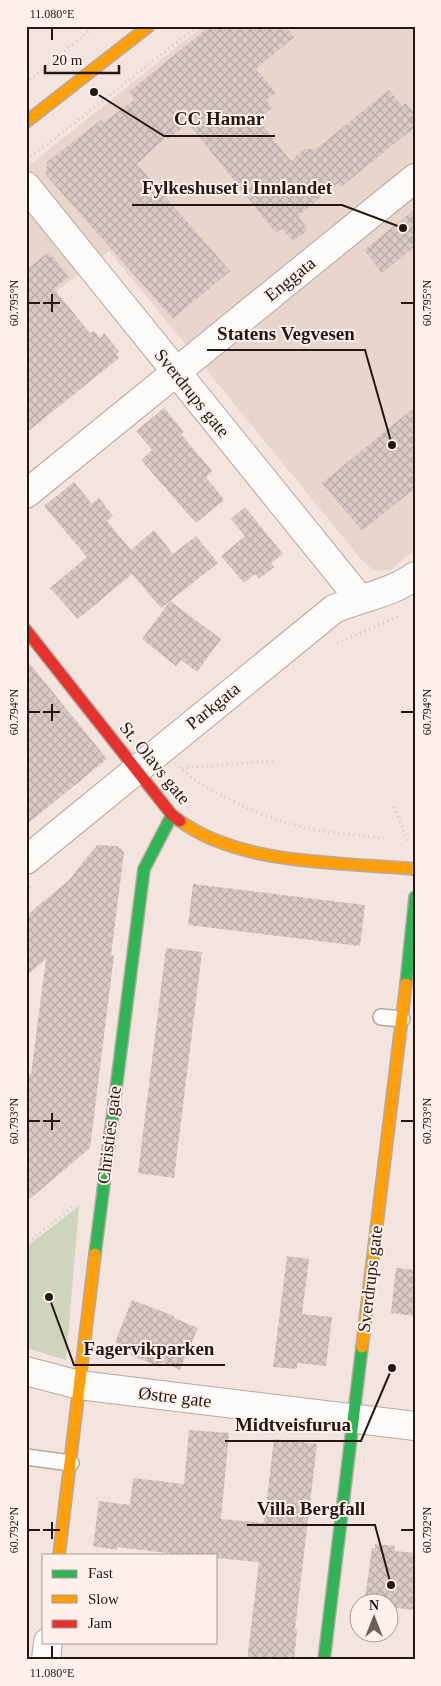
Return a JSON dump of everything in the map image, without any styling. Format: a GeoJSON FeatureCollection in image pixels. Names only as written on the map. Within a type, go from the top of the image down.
{"type":"FeatureCollection","features":[{"type":"Feature","properties":{"kind":"main road"},"geometry":{"type":"LineString","coordinates":[[26,122],[149,26]]}},
{"type":"Feature","properties":{"kind":"main road","name":"St. Olavs gate"},"geometry":{"type":"LineString","coordinates":[[26,630],[172,814],[186,826],[220,843],[276,855],[415,869]]}},
{"type":"Feature","properties":{"kind":"main road","name":"Christies gate"},"geometry":{"type":"LineString","coordinates":[[59,1554],[104,1174],[141,886],[144,869],[172,814]]}},
{"type":"Feature","properties":{"kind":"main road","name":"Sverdrups gate"},"geometry":{"type":"LineString","coordinates":[[324,1660],[402,1019],[415,897]]}},
{"type":"Feature","properties":{"kind":"street","name":"Enggata"},"geometry":{"type":"LineString","coordinates":[[26,494],[415,178]]}},
{"type":"Feature","properties":{"kind":"street","name":"Sverdrups gate"},"geometry":{"type":"LineString","coordinates":[[26,186],[359,598]]}},
{"type":"Feature","properties":{"kind":"street","name":"Parkgata"},"geometry":{"type":"LineString","coordinates":[[26,860],[334,609],[359,598],[378,594],[415,576]]}},
{"type":"Feature","properties":{"kind":"street","name":"Østre gate"},"geometry":{"type":"LineString","coordinates":[[26,1371],[79,1385],[415,1426]]}},
{"type":"Feature","properties":{"kind":"street"},"geometry":{"type":"LineString","coordinates":[[46,1660],[48,1644]]}},
{"type":"Feature","properties":{"kind":"lane"},"geometry":{"type":"LineString","coordinates":[[381,1018],[402,1019]]}},
{"type":"Feature","properties":{"kind":"lane"},"geometry":{"type":"LineString","coordinates":[[26,1457],[70,1462]]}},
{"type":"Feature","properties":{"kind":"path"},"geometry":{"type":"LineString","coordinates":[[26,83],[95,26]]}},
{"type":"Feature","properties":{"kind":"path"},"geometry":{"type":"LineString","coordinates":[[26,160],[198,26]]}},
{"type":"Feature","properties":{"kind":"path"},"geometry":{"type":"LineString","coordinates":[[334,646],[342,640],[355,637],[407,611]]}},
{"type":"Feature","properties":{"kind":"path"},"geometry":{"type":"LineString","coordinates":[[179,768],[274,760]]}},
{"type":"Feature","properties":{"kind":"path"},"geometry":{"type":"LineString","coordinates":[[172,774],[187,762]]}},
{"type":"Feature","properties":{"kind":"path"},"geometry":{"type":"LineString","coordinates":[[176,763],[195,782],[280,820],[306,828],[389,838]]}},
{"type":"Feature","properties":{"kind":"path"},"geometry":{"type":"LineString","coordinates":[[394,807],[410,848]]}},
{"type":"Feature","properties":{"kind":"path"},"geometry":{"type":"LineString","coordinates":[[398,840],[407,841]]}},
{"type":"Feature","properties":{"kind":"path"},"geometry":{"type":"LineString","coordinates":[[32,1239],[74,1206]]}},
{"type":"Feature","properties":{"kind":"shaded area"},"geometry":{"type":"Polygon","coordinates":[[[203,26],[415,26],[415,550],[390,570],[374,571],[360,558],[109,251],[26,315],[26,168],[203,26]]]}},
{"type":"Feature","properties":{"kind":"green space"},"geometry":{"type":"Polygon","coordinates":[[[79,1206],[66,1360],[26,1348],[26,1247],[79,1206]]]}},
{"type":"Feature","properties":{"kind":"building"},"geometry":{"type":"Polygon","coordinates":[[[210,26],[285,26],[294,37],[256,69],[276,93],[266,100],[272,108],[258,120],[291,161],[304,149],[316,149],[389,90],[402,106],[406,103],[415,114],[415,127],[341,187],[338,183],[298,216],[308,230],[293,241],[282,229],[276,233],[188,123],[168,139],[166,137],[137,164],[230,271],[173,319],[46,175],[47,162],[101,120],[103,123],[135,99],[129,92],[210,26]]]}},
{"type":"Feature","properties":{"kind":"building"},"geometry":{"type":"Polygon","coordinates":[[[415,209],[415,246],[382,273],[364,250],[415,209]]]}},
{"type":"Feature","properties":{"kind":"building"},"geometry":{"type":"Polygon","coordinates":[[[49,252],[69,277],[54,289],[90,333],[94,331],[100,338],[104,333],[119,351],[116,354],[119,358],[26,433],[26,270],[49,252]]]}},
{"type":"Feature","properties":{"kind":"building"},"geometry":{"type":"Polygon","coordinates":[[[415,407],[415,488],[362,531],[322,483],[415,407]]]}},
{"type":"Feature","properties":{"kind":"building"},"geometry":{"type":"Polygon","coordinates":[[[164,408],[184,432],[181,434],[212,471],[206,477],[224,500],[196,523],[141,460],[152,450],[136,431],[164,408]]]}},
{"type":"Feature","properties":{"kind":"building"},"geometry":{"type":"Polygon","coordinates":[[[74,482],[92,504],[99,498],[113,516],[107,521],[131,550],[154,530],[173,554],[196,536],[218,563],[161,608],[132,574],[78,619],[50,588],[87,557],[44,506],[74,482]]]}},
{"type":"Feature","properties":{"kind":"building"},"geometry":{"type":"Polygon","coordinates":[[[245,507],[283,554],[271,563],[274,567],[259,579],[255,574],[244,583],[221,556],[245,536],[231,519],[245,507]]]}},
{"type":"Feature","properties":{"kind":"building"},"geometry":{"type":"Polygon","coordinates":[[[170,601],[221,639],[197,672],[181,660],[176,666],[142,639],[170,601]]]}},
{"type":"Feature","properties":{"kind":"building"},"geometry":{"type":"Polygon","coordinates":[[[26,659],[107,759],[26,825],[26,659]]]}},
{"type":"Feature","properties":{"kind":"building"},"geometry":{"type":"Polygon","coordinates":[[[97,845],[117,846],[124,852],[111,955],[114,955],[90,1148],[26,1202],[26,1073],[31,1074],[46,959],[26,976],[26,916],[68,881],[97,845]]]}},
{"type":"Feature","properties":{"kind":"building"},"geometry":{"type":"Polygon","coordinates":[[[193,884],[365,905],[360,946],[188,925],[193,884]]]}},
{"type":"Feature","properties":{"kind":"building"},"geometry":{"type":"Polygon","coordinates":[[[166,948],[202,952],[174,1178],[138,1173],[166,948]]]}},
{"type":"Feature","properties":{"kind":"building"},"geometry":{"type":"Polygon","coordinates":[[[287,1256],[309,1259],[302,1314],[332,1317],[326,1366],[297,1363],[297,1369],[273,1367],[287,1256]]]}},
{"type":"Feature","properties":{"kind":"building"},"geometry":{"type":"Polygon","coordinates":[[[396,1268],[415,1270],[415,1316],[391,1313],[396,1268]]]}},
{"type":"Feature","properties":{"kind":"building"},"geometry":{"type":"Polygon","coordinates":[[[132,1300],[174,1316],[174,1318],[198,1328],[180,1370],[162,1362],[160,1367],[130,1355],[133,1350],[115,1342],[132,1300]]]}},
{"type":"Feature","properties":{"kind":"building"},"geometry":{"type":"Polygon","coordinates":[[[189,1430],[229,1433],[221,1519],[264,1523],[274,1439],[317,1444],[295,1629],[297,1630],[294,1660],[247,1660],[259,1562],[218,1558],[218,1554],[175,1554],[117,1547],[117,1550],[93,1546],[99,1501],[130,1505],[133,1478],[184,1484],[189,1430]]]}},
{"type":"Feature","properties":{"kind":"building"},"geometry":{"type":"Polygon","coordinates":[[[375,1544],[395,1546],[395,1551],[415,1553],[415,1610],[398,1608],[398,1594],[366,1594],[372,1548],[375,1548],[375,1544]]]}},
{"type":"Feature","properties":{"kind":"traffic: fast"},"geometry":{"type":"LineString","coordinates":[[95,1254],[144,869],[172,815]]}},
{"type":"Feature","properties":{"kind":"traffic: fast"},"geometry":{"type":"LineString","coordinates":[[406,984],[415,897]]}},
{"type":"Feature","properties":{"kind":"traffic: fast"},"geometry":{"type":"LineString","coordinates":[[324,1660],[362,1347]]}},
{"type":"Feature","properties":{"kind":"traffic: slow"},"geometry":{"type":"LineString","coordinates":[[26,122],[149,26]]}},
{"type":"Feature","properties":{"kind":"traffic: slow"},"geometry":{"type":"LineString","coordinates":[[180,821],[205,836],[262,854],[325,863],[415,869]]}},
{"type":"Feature","properties":{"kind":"traffic: slow"},"geometry":{"type":"LineString","coordinates":[[362,1347],[406,984]]}},
{"type":"Feature","properties":{"kind":"traffic: slow"},"geometry":{"type":"LineString","coordinates":[[59,1554],[95,1254]]}},
{"type":"Feature","properties":{"kind":"traffic: jam"},"geometry":{"type":"LineString","coordinates":[[26,630],[172,815],[180,821]]}},
{"type":"Feature","properties":{"kind":"place","name":"CC Hamar"},"geometry":{"type":"Point","coordinates":[94,92]}},
{"type":"Feature","properties":{"kind":"place","name":"Fylkeshuset i Innlandet"},"geometry":{"type":"Point","coordinates":[403,228]}},
{"type":"Feature","properties":{"kind":"place","name":"Statens Vegvesen"},"geometry":{"type":"Point","coordinates":[392,445]}},
{"type":"Feature","properties":{"kind":"place","name":"Fagervikparken"},"geometry":{"type":"Point","coordinates":[49,1297]}},
{"type":"Feature","properties":{"kind":"place","name":"Midtveisfurua"},"geometry":{"type":"Point","coordinates":[392,1368]}},
{"type":"Feature","properties":{"kind":"place","name":"Villa Bergfall"},"geometry":{"type":"Point","coordinates":[391,1585]}}]}
